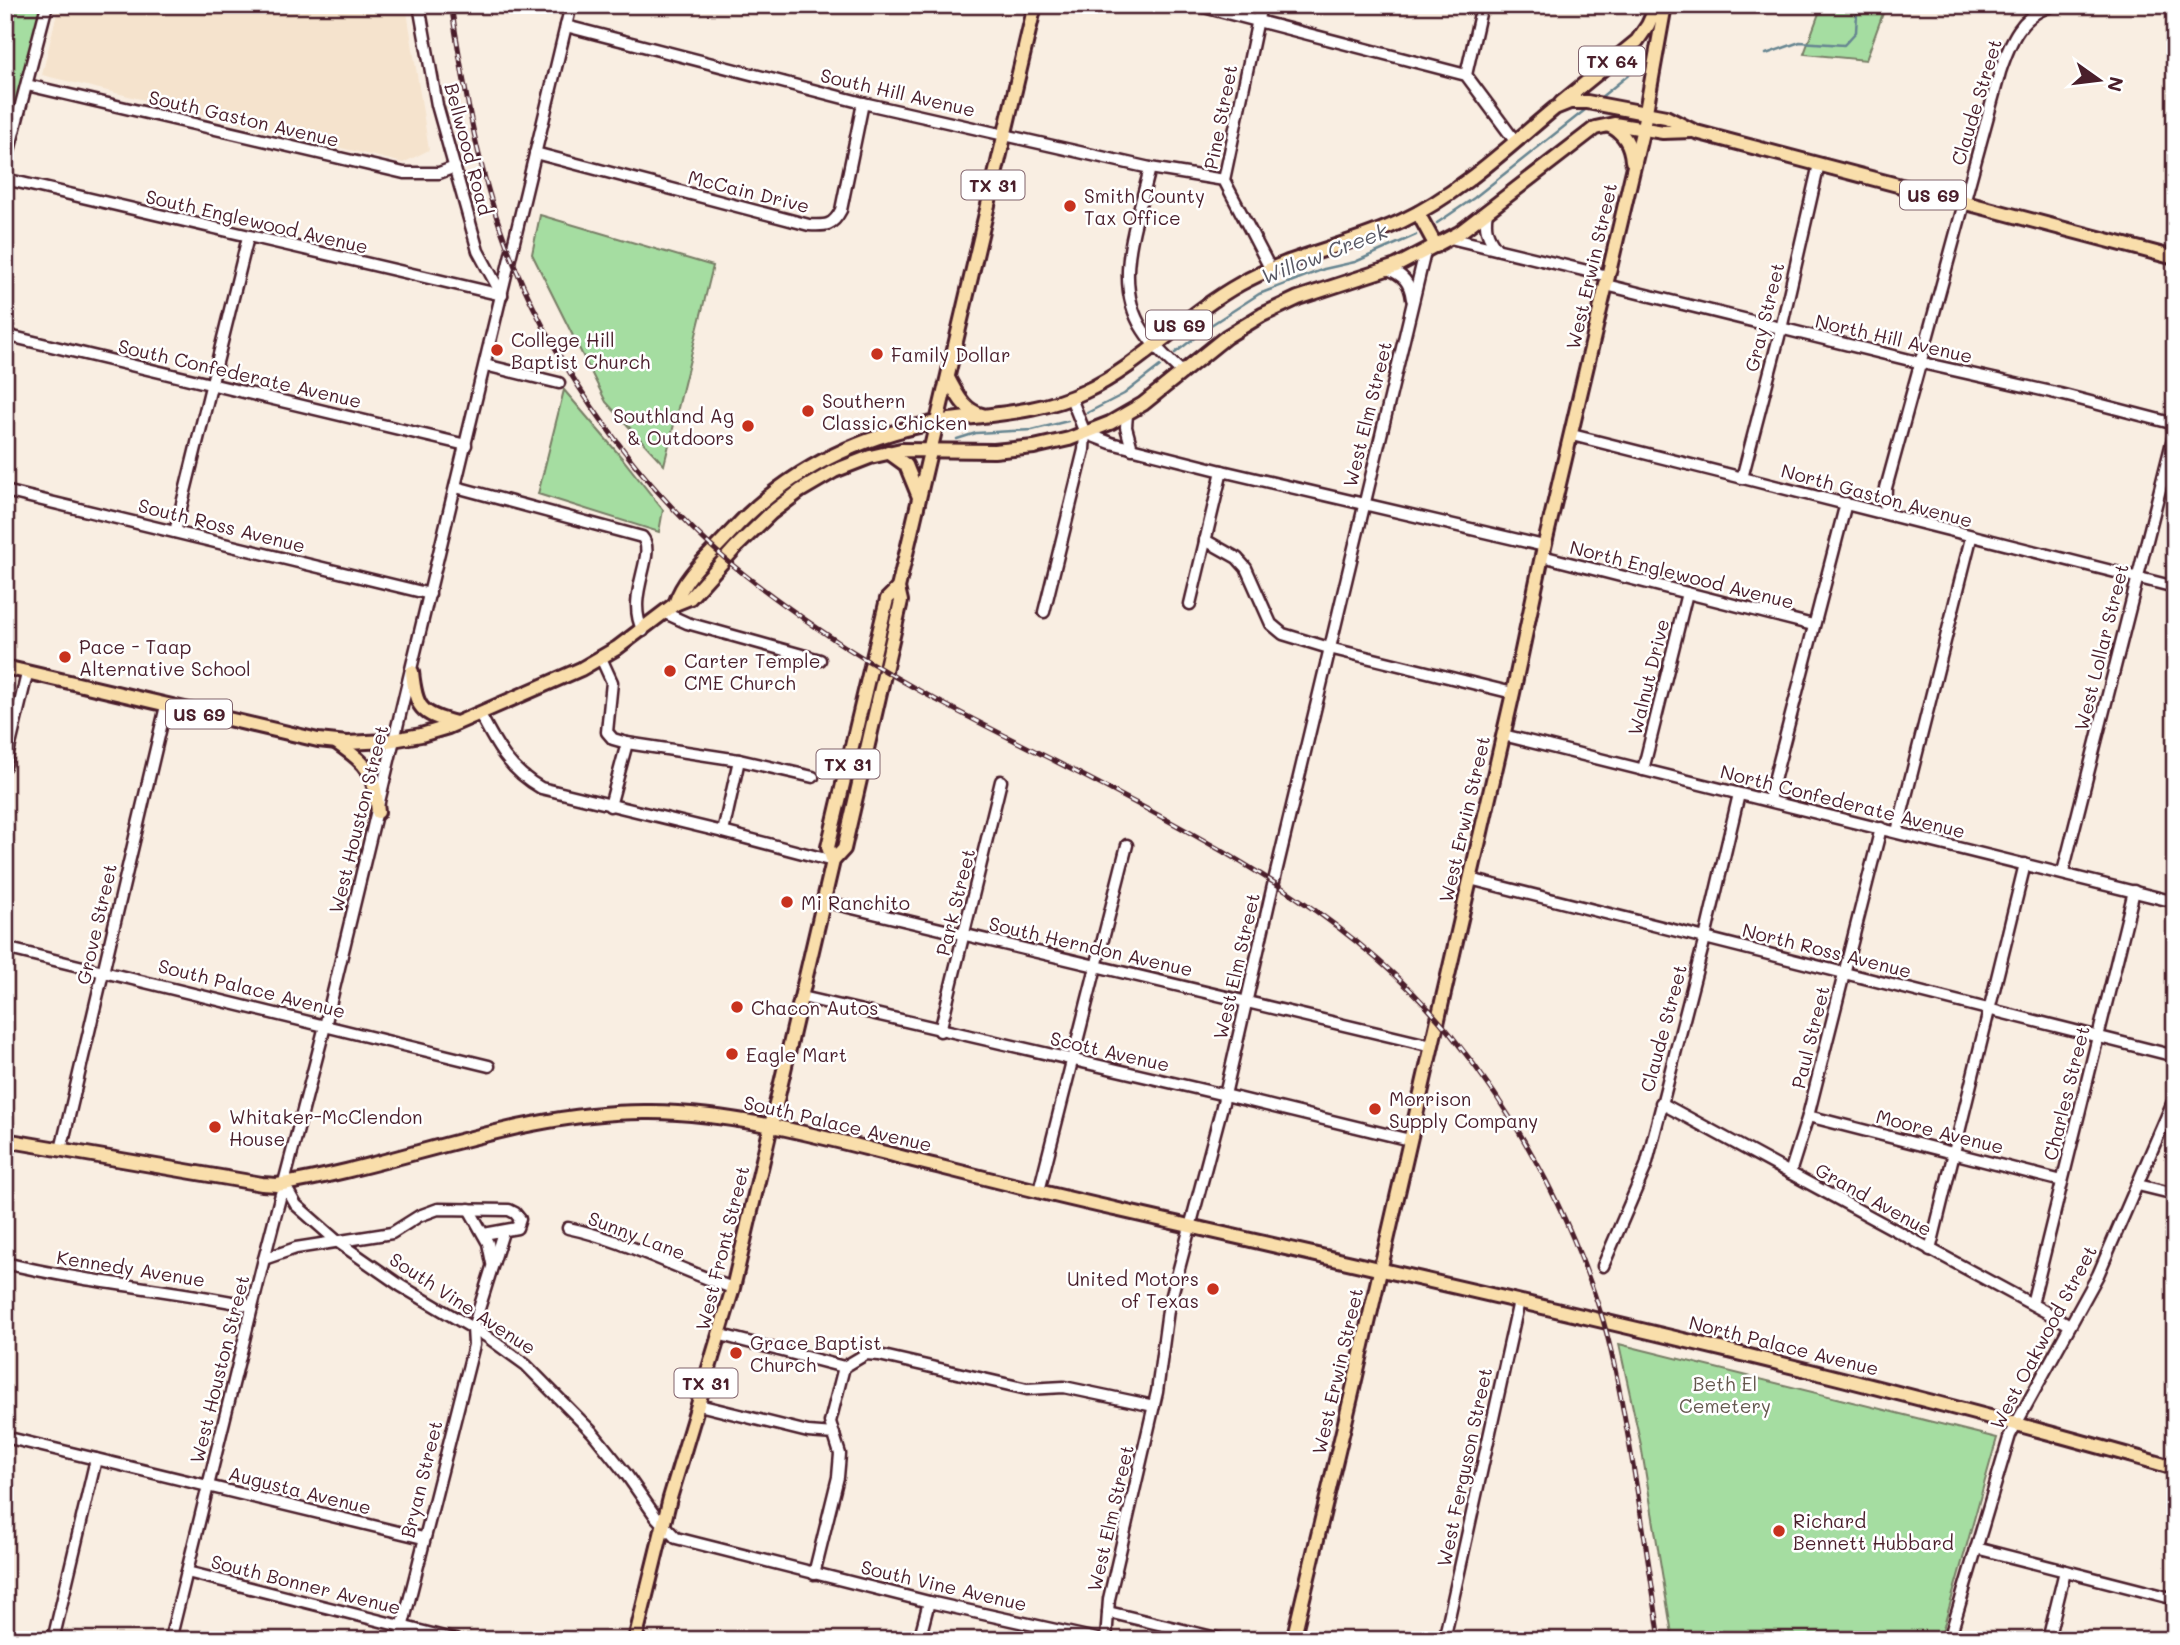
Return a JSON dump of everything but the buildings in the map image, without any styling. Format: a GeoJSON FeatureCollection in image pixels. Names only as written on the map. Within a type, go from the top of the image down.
{"type":"FeatureCollection","features":[{"type":"Feature","properties":{"kind":"main road","name":"West Front Street"},"geometry":{"type":"LineString","coordinates":[[635,1640],[663,1526],[733,1288],[833,861],[828,847],[878,634],[887,598],[898,589],[1035,5]]}},
{"type":"Feature","properties":{"kind":"main road","name":"TX 64"},"geometry":{"type":"LineString","coordinates":[[1555,108],[1637,41],[1657,5]]}},
{"type":"Feature","properties":{"kind":"main road","name":"West Erwin Street"},"geometry":{"type":"LineString","coordinates":[[1293,1640],[1432,1046],[1543,551],[1633,172],[1665,5]]}},
{"type":"Feature","properties":{"kind":"main road","name":"US 69"},"geometry":{"type":"LineString","coordinates":[[675,604],[680,587],[736,526],[763,500],[810,467],[852,446],[890,433],[938,422],[1036,408],[1071,398],[1114,377],[1219,296],[1270,268],[1370,235],[1418,212],[1460,185],[1555,108],[1570,102],[1587,102],[1667,117],[1692,131],[2175,258]]}},
{"type":"Feature","properties":{"kind":"main road","name":"US 69"},"geometry":{"type":"LineString","coordinates":[[5,667],[298,737],[337,742],[395,740],[421,735],[457,723],[601,658],[643,631],[675,604],[690,598],[752,530],[800,491],[850,464],[888,452],[1016,449],[1052,444],[1085,433],[1127,414],[1157,394],[1226,337],[1281,306],[1388,269],[1450,238],[1592,130],[1607,125],[1663,132],[1692,131]]}},
{"type":"Feature","properties":{"kind":"main road"},"geometry":{"type":"LineString","coordinates":[[1607,125],[1619,131],[1627,140],[1632,153],[1633,172]]}},
{"type":"Feature","properties":{"kind":"main road"},"geometry":{"type":"LineString","coordinates":[[1418,212],[1430,249]]}},
{"type":"Feature","properties":{"kind":"main road"},"geometry":{"type":"LineString","coordinates":[[948,378],[967,408],[986,415]]}},
{"type":"Feature","properties":{"kind":"main road"},"geometry":{"type":"LineString","coordinates":[[888,452],[906,465],[919,497]]}},
{"type":"Feature","properties":{"kind":"main road"},"geometry":{"type":"LineString","coordinates":[[412,672],[415,696],[420,707],[434,718],[457,723]]}},
{"type":"Feature","properties":{"kind":"main road"},"geometry":{"type":"LineString","coordinates":[[337,742],[368,768],[375,786],[378,812]]}},
{"type":"Feature","properties":{"kind":"main road","name":"South Palace Avenue"},"geometry":{"type":"LineString","coordinates":[[284,1184],[528,1125],[619,1112],[675,1112],[772,1125],[1039,1191],[1380,1270]]}},
{"type":"Feature","properties":{"kind":"main road"},"geometry":{"type":"LineString","coordinates":[[5,1140],[262,1184],[284,1184]]}},
{"type":"Feature","properties":{"kind":"main road","name":"North Palace Avenue"},"geometry":{"type":"LineString","coordinates":[[1380,1270],[1719,1348],[2016,1422],[2175,1468]]}},
{"type":"Feature","properties":{"kind":"street"},"geometry":{"type":"LineString","coordinates":[[5,166],[47,5]]}},
{"type":"Feature","properties":{"kind":"street","name":"Bellwood Road"},"geometry":{"type":"LineString","coordinates":[[419,5],[437,105],[478,251],[502,295]]}},
{"type":"Feature","properties":{"kind":"street","name":"West Houston Street"},"geometry":{"type":"LineString","coordinates":[[170,1640],[264,1259],[326,1026],[571,5]]}},
{"type":"Feature","properties":{"kind":"street"},"geometry":{"type":"LineString","coordinates":[[1196,5],[1466,75],[1515,141]]}},
{"type":"Feature","properties":{"kind":"street","name":"Pine Street"},"geometry":{"type":"LineString","coordinates":[[1261,5],[1224,180],[1270,268]]}},
{"type":"Feature","properties":{"kind":"street"},"geometry":{"type":"LineString","coordinates":[[1466,75],[1482,5]]}},
{"type":"Feature","properties":{"kind":"street","name":"Claude Street"},"geometry":{"type":"LineString","coordinates":[[1885,513],[1886,488],[2000,72],[2012,39],[2031,15],[2055,5]]}},
{"type":"Feature","properties":{"kind":"street","name":"South Hill Avenue"},"geometry":{"type":"LineString","coordinates":[[566,26],[863,103],[1150,169],[1224,180]]}},
{"type":"Feature","properties":{"kind":"street","name":"South Gaston Avenue"},"geometry":{"type":"LineString","coordinates":[[27,85],[404,173],[439,173],[455,167]]}},
{"type":"Feature","properties":{"kind":"street","name":"McCain Drive"},"geometry":{"type":"LineString","coordinates":[[536,153],[796,222],[825,226],[834,222],[841,210],[863,103]]}},
{"type":"Feature","properties":{"kind":"street","name":"Gray Street"},"geometry":{"type":"LineString","coordinates":[[1742,478],[1781,328],[1819,164]]}},
{"type":"Feature","properties":{"kind":"street"},"geometry":{"type":"LineString","coordinates":[[1150,169],[1129,259],[1127,284],[1132,309],[1141,328],[1183,373]]}},
{"type":"Feature","properties":{"kind":"street","name":"South Englewood Avenue"},"geometry":{"type":"LineString","coordinates":[[5,179],[502,295]]}},
{"type":"Feature","properties":{"kind":"street"},"geometry":{"type":"LineString","coordinates":[[1487,212],[1486,228],[1497,249]]}},
{"type":"Feature","properties":{"kind":"street"},"geometry":{"type":"LineString","coordinates":[[176,532],[248,237]]}},
{"type":"Feature","properties":{"kind":"street"},"geometry":{"type":"LineString","coordinates":[[1450,238],[1607,280]]}},
{"type":"Feature","properties":{"kind":"street","name":"West Elm Street"},"geometry":{"type":"LineString","coordinates":[[1104,1640],[1154,1406],[1164,1326],[1188,1226],[1195,1209],[1225,1095],[1245,1001],[1412,302],[1430,249]]}},
{"type":"Feature","properties":{"kind":"street"},"geometry":{"type":"LineString","coordinates":[[1388,269],[1400,274],[1407,281],[1412,302]]}},
{"type":"Feature","properties":{"kind":"street","name":"North Hill Avenue"},"geometry":{"type":"LineString","coordinates":[[1607,280],[1781,328],[2175,424]]}},
{"type":"Feature","properties":{"kind":"street","name":"South Confederate Avenue"},"geometry":{"type":"LineString","coordinates":[[5,335],[466,445]]}},
{"type":"Feature","properties":{"kind":"street"},"geometry":{"type":"LineString","coordinates":[[485,365],[559,383]]}},
{"type":"Feature","properties":{"kind":"street"},"geometry":{"type":"LineString","coordinates":[[1044,612],[1084,450],[1085,433],[1071,398]]}},
{"type":"Feature","properties":{"kind":"street"},"geometry":{"type":"LineString","coordinates":[[1127,414],[1126,427],[1132,449]]}},
{"type":"Feature","properties":{"kind":"street","name":"West Lollar Street"},"geometry":{"type":"LineString","coordinates":[[2063,872],[2175,430]]}},
{"type":"Feature","properties":{"kind":"street"},"geometry":{"type":"LineString","coordinates":[[1085,433],[1132,449],[1363,503],[1543,551]]}},
{"type":"Feature","properties":{"kind":"street","name":"North Gaston Avenue"},"geometry":{"type":"LineString","coordinates":[[1572,435],[1885,513],[1970,538],[2175,587]]}},
{"type":"Feature","properties":{"kind":"street"},"geometry":{"type":"LineString","coordinates":[[1191,604],[1222,471]]}},
{"type":"Feature","properties":{"kind":"street"},"geometry":{"type":"LineString","coordinates":[[456,487],[636,535],[646,541],[648,551],[635,610],[643,631]]}},
{"type":"Feature","properties":{"kind":"street","name":"South Ross Avenue"},"geometry":{"type":"LineString","coordinates":[[5,491],[430,594]]}},
{"type":"Feature","properties":{"kind":"street"},"geometry":{"type":"LineString","coordinates":[[1769,800],[1846,503]]}},
{"type":"Feature","properties":{"kind":"street"},"geometry":{"type":"LineString","coordinates":[[1897,832],[1970,538]]}},
{"type":"Feature","properties":{"kind":"street"},"geometry":{"type":"LineString","coordinates":[[1205,540],[1237,558],[1246,568],[1262,607],[1276,630],[1283,634],[1329,648],[1513,693]]}},
{"type":"Feature","properties":{"kind":"street","name":"North Englewood Avenue"},"geometry":{"type":"LineString","coordinates":[[1543,551],[1687,593],[1814,625]]}},
{"type":"Feature","properties":{"kind":"street","name":"Walnut Drive"},"geometry":{"type":"LineString","coordinates":[[1643,770],[1687,593]]}},
{"type":"Feature","properties":{"kind":"street"},"geometry":{"type":"LineString","coordinates":[[664,613],[687,623],[820,660]]}},
{"type":"Feature","properties":{"kind":"street"},"geometry":{"type":"LineString","coordinates":[[601,658],[612,682],[607,732],[613,739],[739,760],[813,778]]}},
{"type":"Feature","properties":{"kind":"street"},"geometry":{"type":"LineString","coordinates":[[5,766],[27,674]]}},
{"type":"Feature","properties":{"kind":"street","name":"Grove Street"},"geometry":{"type":"LineString","coordinates":[[61,1150],[166,706]]}},
{"type":"Feature","properties":{"kind":"street"},"geometry":{"type":"LineString","coordinates":[[480,713],[500,753],[526,778],[547,790],[833,861]]}},
{"type":"Feature","properties":{"kind":"street","name":"North Confederate Avenue"},"geometry":{"type":"LineString","coordinates":[[1503,735],[2063,872],[2175,902]]}},
{"type":"Feature","properties":{"kind":"street"},"geometry":{"type":"LineString","coordinates":[[610,806],[627,743]]}},
{"type":"Feature","properties":{"kind":"street"},"geometry":{"type":"LineString","coordinates":[[723,832],[739,760]]}},
{"type":"Feature","properties":{"kind":"street","name":"Park Street"},"geometry":{"type":"LineString","coordinates":[[940,1031],[1002,781]]}},
{"type":"Feature","properties":{"kind":"street","name":"Claude Street"},"geometry":{"type":"LineString","coordinates":[[1603,1266],[1646,1166],[1739,794]]}},
{"type":"Feature","properties":{"kind":"street","name":"Paul Street"},"geometry":{"type":"LineString","coordinates":[[1790,1172],[1808,1116],[1881,828]]}},
{"type":"Feature","properties":{"kind":"street"},"geometry":{"type":"LineString","coordinates":[[1039,1191],[1127,845]]}},
{"type":"Feature","properties":{"kind":"street"},"geometry":{"type":"LineString","coordinates":[[1930,1250],[2025,864]]}},
{"type":"Feature","properties":{"kind":"street","name":"North Ross Avenue"},"geometry":{"type":"LineString","coordinates":[[1470,879],[2175,1056]]}},
{"type":"Feature","properties":{"kind":"street","name":"Charles Street"},"geometry":{"type":"LineString","coordinates":[[2032,1304],[2134,891]]}},
{"type":"Feature","properties":{"kind":"street","name":"South Herndon Avenue"},"geometry":{"type":"LineString","coordinates":[[823,901],[1432,1046]]}},
{"type":"Feature","properties":{"kind":"street","name":"South Palace Avenue"},"geometry":{"type":"LineString","coordinates":[[5,948],[489,1066]]}},
{"type":"Feature","properties":{"kind":"street","name":"Scott Avenue"},"geometry":{"type":"LineString","coordinates":[[802,997],[1410,1140]]}},
{"type":"Feature","properties":{"kind":"street","name":"West Oakwood Street"},"geometry":{"type":"LineString","coordinates":[[1949,1640],[2010,1435],[2098,1275],[2175,1097]]}},
{"type":"Feature","properties":{"kind":"street","name":"Grand Avenue"},"geometry":{"type":"LineString","coordinates":[[1661,1103],[2070,1325]]}},
{"type":"Feature","properties":{"kind":"street","name":"Moore Avenue"},"geometry":{"type":"LineString","coordinates":[[1808,1116],[2062,1181]]}},
{"type":"Feature","properties":{"kind":"street","name":"South Vine Avenue"},"geometry":{"type":"LineString","coordinates":[[284,1184],[296,1205],[338,1242],[401,1286],[515,1356],[561,1399],[617,1461],[663,1526],[683,1541],[929,1602],[1104,1640]]}},
{"type":"Feature","properties":{"kind":"street"},"geometry":{"type":"LineString","coordinates":[[2138,1185],[2175,1195]]}},
{"type":"Feature","properties":{"kind":"street"},"geometry":{"type":"LineString","coordinates":[[264,1259],[296,1248],[393,1233],[425,1212],[438,1209],[469,1209],[491,1250],[492,1267]]}},
{"type":"Feature","properties":{"kind":"street","name":"Bryan Street"},"geometry":{"type":"LineString","coordinates":[[399,1640],[474,1345],[473,1328],[503,1232],[517,1228],[520,1219],[515,1213],[469,1209]]}},
{"type":"Feature","properties":{"kind":"street","name":"Sunny Lane"},"geometry":{"type":"LineString","coordinates":[[568,1228],[599,1235],[679,1269],[733,1288]]}},
{"type":"Feature","properties":{"kind":"street"},"geometry":{"type":"LineString","coordinates":[[484,1234],[503,1232]]}},
{"type":"Feature","properties":{"kind":"street","name":"Kennedy Avenue"},"geometry":{"type":"LineString","coordinates":[[5,1263],[61,1275],[182,1292],[253,1306]]}},
{"type":"Feature","properties":{"kind":"street","name":"West Ferguson Street"},"geometry":{"type":"LineString","coordinates":[[1444,1640],[1519,1301]]}},
{"type":"Feature","properties":{"kind":"street"},"geometry":{"type":"LineString","coordinates":[[721,1335],[844,1367]]}},
{"type":"Feature","properties":{"kind":"street"},"geometry":{"type":"LineString","coordinates":[[814,1574],[838,1477],[840,1454],[830,1422],[844,1367],[866,1354],[1027,1389],[1064,1387],[1154,1406]]}},
{"type":"Feature","properties":{"kind":"street"},"geometry":{"type":"LineString","coordinates":[[699,1405],[808,1432],[834,1434]]}},
{"type":"Feature","properties":{"kind":"street","name":"Augusta Avenue"},"geometry":{"type":"LineString","coordinates":[[5,1437],[423,1538]]}},
{"type":"Feature","properties":{"kind":"street"},"geometry":{"type":"LineString","coordinates":[[53,1640],[96,1459]]}},
{"type":"Feature","properties":{"kind":"street"},"geometry":{"type":"LineString","coordinates":[[1976,1548],[2175,1599]]}},
{"type":"Feature","properties":{"kind":"street"},"geometry":{"type":"LineString","coordinates":[[2048,1640],[2065,1571]]}},
{"type":"Feature","properties":{"kind":"street","name":"South Bonner Avenue"},"geometry":{"type":"LineString","coordinates":[[187,1572],[456,1640]]}},
{"type":"Feature","properties":{"kind":"street"},"geometry":{"type":"LineString","coordinates":[[919,1640],[929,1602]]}},
{"type":"Feature","properties":{"kind":"street"},"geometry":{"type":"LineString","coordinates":[[1108,1612],[1225,1640]]}},
{"type":"Feature","properties":{"kind":"shaded area"},"geometry":{"type":"Polygon","coordinates":[[[59,5],[406,5],[429,150],[403,163],[42,75],[59,5]]]}},
{"type":"Feature","properties":{"kind":"green space"},"geometry":{"type":"Polygon","coordinates":[[[5,5],[47,5],[19,114],[5,111],[5,5]]]}},
{"type":"Feature","properties":{"kind":"green space"},"geometry":{"type":"Polygon","coordinates":[[[1822,5],[1886,5],[1866,60],[1804,54],[1822,5]]]}},
{"type":"Feature","properties":{"kind":"green space"},"geometry":{"type":"Polygon","coordinates":[[[540,215],[713,266],[664,465],[606,402],[532,254],[540,215]]]}},
{"type":"Feature","properties":{"kind":"green space"},"geometry":{"type":"Polygon","coordinates":[[[564,390],[663,510],[659,532],[538,494],[564,390]]]}},
{"type":"Feature","properties":{"kind":"green space","name":"Beth El Cemetery"},"geometry":{"type":"Polygon","coordinates":[[[1619,1344],[1997,1438],[1940,1640],[1673,1640],[1641,1445],[1619,1344]]]}},
{"type":"Feature","properties":{"kind":"waterway","name":"Willow Creek"},"geometry":{"type":"LineString","coordinates":[[1766,54],[1800,42],[1844,45],[1856,32],[1857,13],[1853,5]]}},
{"type":"Feature","properties":{"kind":"waterway","name":"Willow Creek"},"geometry":{"type":"LineString","coordinates":[[1600,98],[1636,69]]}},
{"type":"Feature","properties":{"kind":"waterway","name":"Willow Creek"},"geometry":{"type":"LineString","coordinates":[[1437,223],[1474,198],[1585,110]]}},
{"type":"Feature","properties":{"kind":"waterway","name":"Willow Creek"},"geometry":{"type":"LineString","coordinates":[[1175,353],[1211,325],[1259,294],[1324,269],[1355,262],[1416,235]]}},
{"type":"Feature","properties":{"kind":"waterway","name":"Willow Creek"},"geometry":{"type":"LineString","coordinates":[[1087,413],[1124,394],[1160,366]]}},
{"type":"Feature","properties":{"kind":"waterway","name":"Willow Creek"},"geometry":{"type":"LineString","coordinates":[[957,439],[976,433],[1032,430],[1068,421]]}},
{"type":"Feature","properties":{"kind":"railway"},"geometry":{"type":"LineString","coordinates":[[451,5],[483,173],[517,272],[563,362],[591,405],[621,447],[687,523],[766,592],[876,666],[1204,840],[1294,896],[1378,959],[1416,996],[1476,1067],[1521,1135],[1559,1207],[1603,1320],[1628,1436],[1660,1640]]}},
{"type":"Feature","properties":{"kind":"place","name":"Smith County Tax Office"},"geometry":{"type":"Point","coordinates":[1070,206]}},
{"type":"Feature","properties":{"kind":"place","name":"College Hill Baptist Church"},"geometry":{"type":"Point","coordinates":[497,350]}},
{"type":"Feature","properties":{"kind":"place","name":"Family Dollar"},"geometry":{"type":"Point","coordinates":[877,354]}},
{"type":"Feature","properties":{"kind":"place","name":"Southern Classic Chicken"},"geometry":{"type":"Point","coordinates":[808,411]}},
{"type":"Feature","properties":{"kind":"place","name":"Southland Ag & Outdoors"},"geometry":{"type":"Point","coordinates":[748,426]}},
{"type":"Feature","properties":{"kind":"place","name":"Pace - Taap Alternative School"},"geometry":{"type":"Point","coordinates":[65,657]}},
{"type":"Feature","properties":{"kind":"place","name":"Carter Temple CME Church"},"geometry":{"type":"Point","coordinates":[670,671]}},
{"type":"Feature","properties":{"kind":"place","name":"Mi Ranchito"},"geometry":{"type":"Point","coordinates":[787,902]}},
{"type":"Feature","properties":{"kind":"place","name":"Chacon Autos"},"geometry":{"type":"Point","coordinates":[737,1007]}},
{"type":"Feature","properties":{"kind":"place","name":"Eagle Mart"},"geometry":{"type":"Point","coordinates":[732,1054]}},
{"type":"Feature","properties":{"kind":"place","name":"Morrison Supply Company"},"geometry":{"type":"Point","coordinates":[1375,1109]}},
{"type":"Feature","properties":{"kind":"place","name":"Whitaker-McClendon House"},"geometry":{"type":"Point","coordinates":[215,1127]}},
{"type":"Feature","properties":{"kind":"place","name":"United Motors of Texas"},"geometry":{"type":"Point","coordinates":[1213,1289]}},
{"type":"Feature","properties":{"kind":"place","name":"Grace Baptist Church"},"geometry":{"type":"Point","coordinates":[736,1353]}},
{"type":"Feature","properties":{"kind":"place","name":"Richard Bennett Hubbard"},"geometry":{"type":"Point","coordinates":[1779,1531]}}]}
